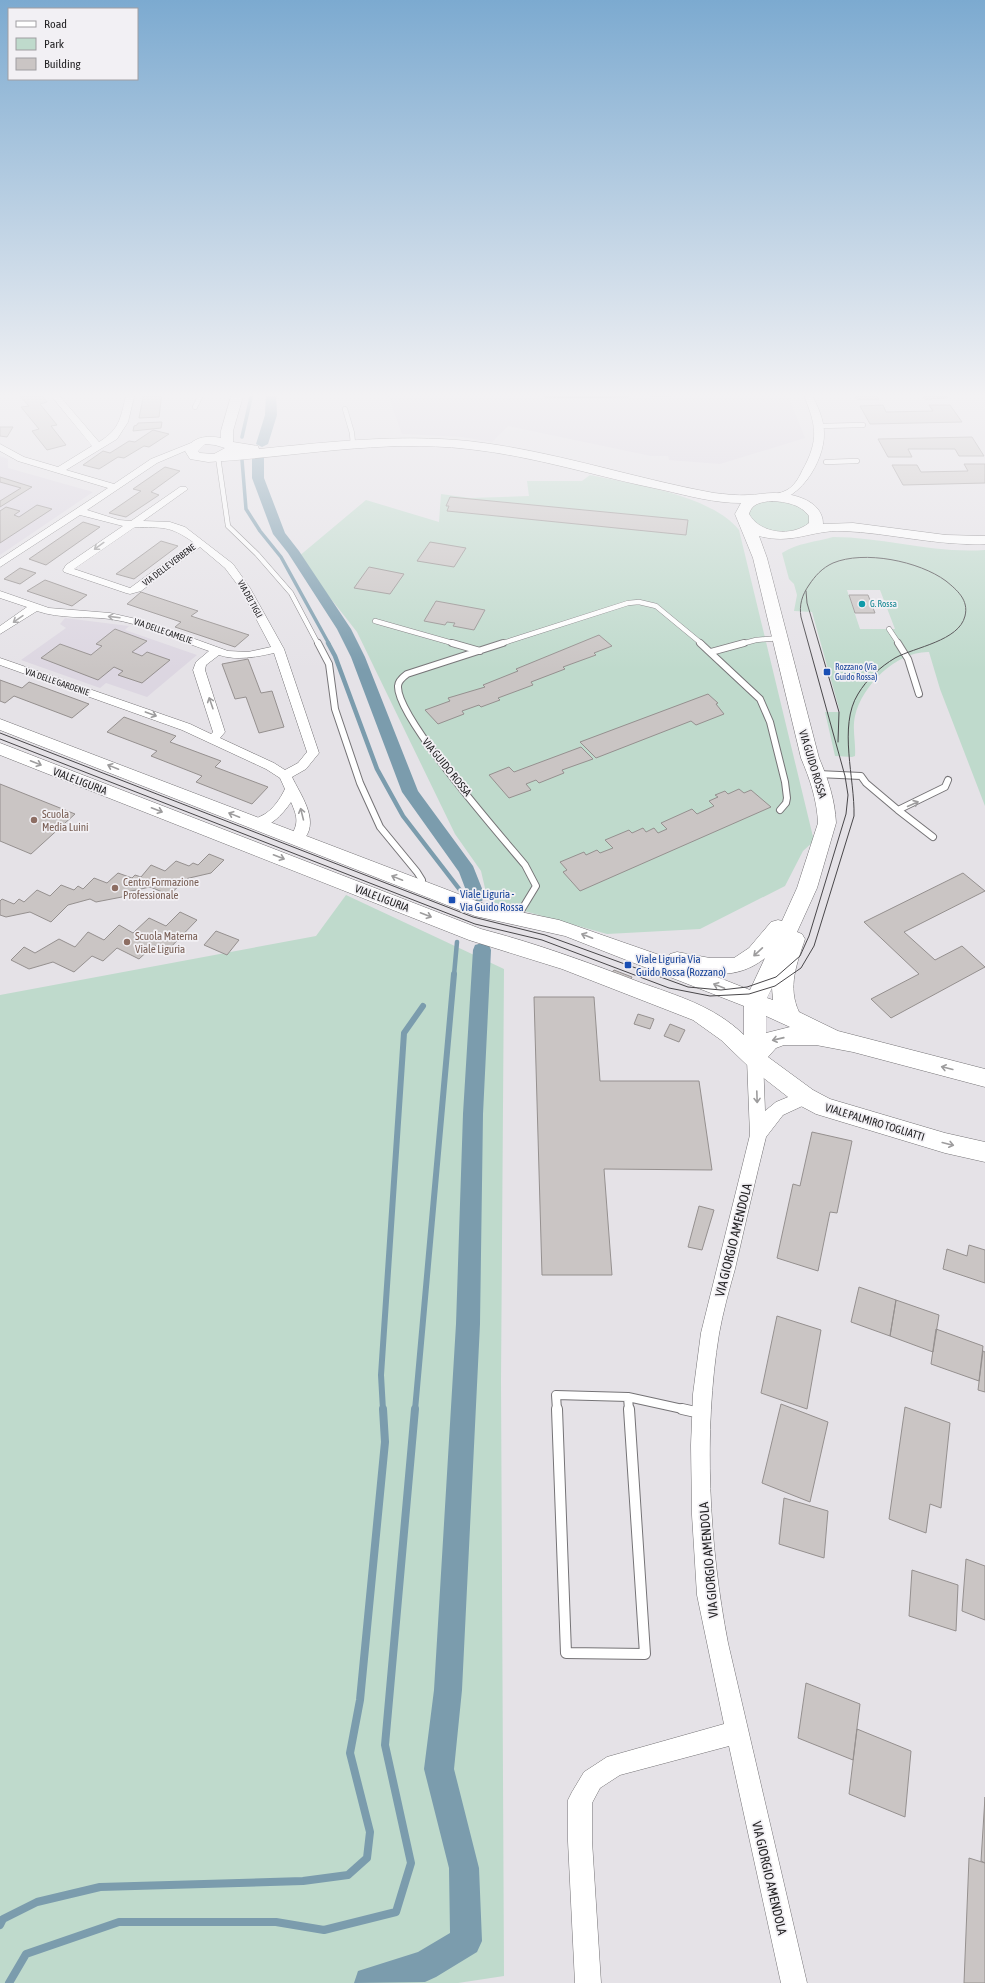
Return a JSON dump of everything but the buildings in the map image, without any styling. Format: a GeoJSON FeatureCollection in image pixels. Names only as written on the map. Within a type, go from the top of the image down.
{"type":"FeatureCollection","features":[{"type":"Feature","properties":{"kind":"street"},"geometry":{"type":"LineString","coordinates":[[109,486],[114,487]]}},
{"type":"Feature","properties":{"kind":"street"},"geometry":{"type":"LineString","coordinates":[[661,486],[738,500],[786,498],[828,517],[854,522],[951,534],[985,533]]}},
{"type":"Feature","properties":{"kind":"street"},"geometry":{"type":"LineString","coordinates":[[0,564],[114,487]]}},
{"type":"Feature","properties":{"kind":"street"},"geometry":{"type":"LineString","coordinates":[[700,494],[724,506],[746,522],[767,533],[799,534],[813,528],[816,523],[816,516],[799,497],[796,488],[780,495],[751,502],[744,507],[742,514],[746,522]]}},
{"type":"Feature","properties":{"kind":"street","name":"VIA DELLE VERBENE"},"geometry":{"type":"LineString","coordinates":[[183,489],[131,524],[70,567],[68,570],[130,591],[137,589],[200,542]]}},
{"type":"Feature","properties":{"kind":"street","name":"VIA DEI TIGLI"},"geometry":{"type":"LineString","coordinates":[[79,511],[118,523],[170,524],[181,529],[200,542],[236,574],[278,649],[313,753],[302,766],[285,776]]}},
{"type":"Feature","properties":{"kind":"street","name":"VIA GUIDO ROSSA"},"geometry":{"type":"LineString","coordinates":[[746,522],[760,558],[810,758],[817,774],[827,813],[827,823],[807,888],[755,1002]]}},
{"type":"Feature","properties":{"kind":"street"},"geometry":{"type":"LineString","coordinates":[[760,558],[761,552],[768,544],[778,538],[799,534],[818,528],[840,527],[955,541],[985,540]]}},
{"type":"Feature","properties":{"kind":"street","name":"VIA DELLE CAMELIE"},"geometry":{"type":"LineString","coordinates":[[0,594],[61,613],[125,618],[217,652],[237,656],[278,649]]}},
{"type":"Feature","properties":{"kind":"street"},"geometry":{"type":"LineString","coordinates":[[0,631],[36,606]]}},
{"type":"Feature","properties":{"kind":"street"},"geometry":{"type":"LineString","coordinates":[[217,652],[200,664],[199,670],[219,732],[213,739],[270,766],[285,776],[304,816],[301,833],[296,839]]}},
{"type":"Feature","properties":{"kind":"street","name":"VIA DELLE GARDENIE"},"geometry":{"type":"LineString","coordinates":[[0,662],[186,727],[213,739]]}},
{"type":"Feature","properties":{"kind":"street"},"geometry":{"type":"LineString","coordinates":[[0,724],[482,911],[516,919],[559,926],[624,950],[728,990],[790,1016],[831,1038]]}},
{"type":"Feature","properties":{"kind":"street","name":"VIALE LIGURIA"},"geometry":{"type":"LineString","coordinates":[[0,749],[476,935],[531,950],[570,963],[701,1014],[729,1034],[755,1059]]}},
{"type":"Feature","properties":{"kind":"street"},"geometry":{"type":"LineString","coordinates":[[256,824],[269,819],[278,810],[286,801],[292,788]]}},
{"type":"Feature","properties":{"kind":"street","name":"VIA GUIDO ROSSA"},"geometry":{"type":"LineString","coordinates":[[624,950],[708,966],[728,967],[743,964],[751,959],[768,943],[790,908],[807,888]]}},
{"type":"Feature","properties":{"kind":"street","name":"VIA GUIDO ROSSA"},"geometry":{"type":"LineString","coordinates":[[790,1016],[785,1008],[781,990],[787,962],[804,911],[807,888]]}},
{"type":"Feature","properties":{"kind":"street"},"geometry":{"type":"LineString","coordinates":[[755,1002],[755,1059]]}},
{"type":"Feature","properties":{"kind":"street"},"geometry":{"type":"LineString","coordinates":[[755,1059],[759,1051],[771,1040],[804,1036],[831,1038],[985,1078]]}},
{"type":"Feature","properties":{"kind":"street","name":"VIALE PALMIRO TOGLIATTI"},"geometry":{"type":"LineString","coordinates":[[755,1059],[805,1097],[824,1107],[938,1141],[985,1152]]}},
{"type":"Feature","properties":{"kind":"street","name":"VIA GIORGIO AMENDOLA"},"geometry":{"type":"LineString","coordinates":[[755,1059],[758,1135],[710,1333],[702,1414],[702,1515],[708,1595],[716,1643],[794,1983]]}},
{"type":"Feature","properties":{"kind":"street","name":"VIA GIORGIO AMENDOLA"},"geometry":{"type":"LineString","coordinates":[[758,1135],[778,1108],[787,1103],[805,1097]]}},
{"type":"Feature","properties":{"kind":"street"},"geometry":{"type":"LineString","coordinates":[[588,1983],[580,1841],[580,1800],[592,1780],[615,1765],[736,1732]]}},
{"type":"Feature","properties":{"kind":"lane"},"geometry":{"type":"LineString","coordinates":[[222,486],[228,526],[257,554],[291,593],[329,664],[335,709],[360,783],[380,827],[417,872],[422,880],[422,888]]}},
{"type":"Feature","properties":{"kind":"lane","name":"VIA GUIDO ROSSA"},"geometry":{"type":"LineString","coordinates":[[516,919],[536,886],[525,865],[424,740],[399,694],[398,686],[401,679],[407,674],[628,603],[639,602],[656,606],[711,652],[753,691],[765,708],[785,782],[787,798],[786,803],[780,810]]}},
{"type":"Feature","properties":{"kind":"lane"},"geometry":{"type":"LineString","coordinates":[[375,621],[480,651]]}},
{"type":"Feature","properties":{"kind":"lane"},"geometry":{"type":"LineString","coordinates":[[889,629],[908,659],[919,694]]}},
{"type":"Feature","properties":{"kind":"lane"},"geometry":{"type":"LineString","coordinates":[[711,652],[756,640],[780,638]]}},
{"type":"Feature","properties":{"kind":"lane"},"geometry":{"type":"LineString","coordinates":[[817,774],[861,776],[866,783],[933,837]]}},
{"type":"Feature","properties":{"kind":"lane"},"geometry":{"type":"LineString","coordinates":[[898,810],[946,787],[948,780]]}},
{"type":"Feature","properties":{"kind":"lane"},"geometry":{"type":"LineString","coordinates":[[628,1397],[645,1654],[566,1653],[556,1395],[628,1397],[702,1414]]}},
{"type":"Feature","properties":{"kind":"shaded area"},"geometry":{"type":"Polygon","coordinates":[[[0,486],[70,486],[93,492],[0,555],[0,486]]]}},
{"type":"Feature","properties":{"kind":"shaded area"},"geometry":{"type":"Polygon","coordinates":[[[65,618],[129,626],[125,630],[197,655],[147,697],[106,683],[100,688],[21,660],[66,628],[60,624],[65,618]]]}},
{"type":"Feature","properties":{"kind":"green space"},"geometry":{"type":"Polygon","coordinates":[[[528,486],[642,486],[670,493],[710,508],[726,518],[739,530],[814,841],[803,851],[785,886],[700,929],[607,934],[488,901],[481,871],[455,834],[357,632],[298,557],[366,500],[439,522],[441,494],[470,498],[529,496],[528,486]]]}},
{"type":"Feature","properties":{"kind":"green space"},"geometry":{"type":"Polygon","coordinates":[[[770,501],[786,503],[801,508],[809,515],[809,523],[798,530],[790,532],[774,532],[760,528],[754,523],[748,513],[752,507],[760,503],[770,501]]]}},
{"type":"Feature","properties":{"kind":"green space"},"geometry":{"type":"Polygon","coordinates":[[[833,537],[871,540],[947,550],[985,550],[985,806],[940,689],[929,652],[917,653],[905,657],[893,664],[873,682],[859,704],[855,716],[855,756],[835,756],[825,712],[840,712],[812,612],[794,611],[797,595],[794,584],[789,579],[782,553],[800,545],[833,537]],[[847,590],[860,629],[895,629],[880,590],[847,590]]]}},
{"type":"Feature","properties":{"kind":"green space"},"geometry":{"type":"Polygon","coordinates":[[[346,895],[504,969],[501,1381],[504,1976],[458,1983],[0,1983],[0,995],[316,936],[346,895]]]}},
{"type":"Feature","properties":{"kind":"waterway"},"geometry":{"type":"LineString","coordinates":[[244,486],[246,509],[260,531],[281,557],[329,644]]}},
{"type":"Feature","properties":{"kind":"waterway"},"geometry":{"type":"LineString","coordinates":[[261,486],[279,534],[293,551],[344,629],[358,657],[410,792],[467,870],[476,896]]}},
{"type":"Feature","properties":{"kind":"waterway"},"geometry":{"type":"LineString","coordinates":[[328,643],[335,656],[377,769],[403,816],[460,890]]}},
{"type":"Feature","properties":{"kind":"waterway"},"geometry":{"type":"LineString","coordinates":[[454,975],[457,942]]}},
{"type":"Feature","properties":{"kind":"waterway"},"geometry":{"type":"LineString","coordinates":[[370,1983],[425,1966],[466,1941],[464,1868],[439,1769],[448,1690],[468,1324],[473,1114],[482,950]]}},
{"type":"Feature","properties":{"kind":"waterway"},"geometry":{"type":"LineString","coordinates":[[415,1410],[454,974]]}},
{"type":"Feature","properties":{"kind":"waterway"},"geometry":{"type":"LineString","coordinates":[[383,1410],[381,1375],[404,1033],[423,1006]]}},
{"type":"Feature","properties":{"kind":"waterway"},"geometry":{"type":"LineString","coordinates":[[0,1925],[3,1919],[37,1902],[100,1887],[303,1881],[348,1875],[367,1858],[370,1832],[350,1753],[360,1700],[385,1442],[383,1409]]}},
{"type":"Feature","properties":{"kind":"waterway"},"geometry":{"type":"LineString","coordinates":[[9,1983],[26,1954],[119,1922],[276,1922],[324,1930],[396,1912],[411,1863],[385,1745],[415,1409]]}},
{"type":"Feature","properties":{"kind":"tram line"},"geometry":{"type":"LineString","coordinates":[[0,733],[473,917],[545,935],[688,987],[721,990],[747,987],[776,977],[800,956],[809,936],[846,814],[848,795],[845,776],[800,613],[803,596],[807,589],[819,572],[833,563],[846,559],[860,558],[891,560],[907,563],[921,568],[946,581],[964,600],[966,610],[961,625],[954,632],[935,642],[895,658],[879,669],[858,694],[852,707],[848,737],[854,816],[814,946],[801,968],[775,986],[749,994],[710,996],[669,988],[542,940],[475,924],[0,739]]}},
{"type":"Feature","properties":{"kind":"tram line"},"geometry":{"type":"LineString","coordinates":[[806,591],[807,603],[839,712],[838,742]]}},
{"type":"Feature","properties":{"kind":"place","name":"G. Rossa"},"geometry":{"type":"Point","coordinates":[862,604]}},
{"type":"Feature","properties":{"kind":"place","name":"Rozzano (Via Guido Rossa)"},"geometry":{"type":"Point","coordinates":[827,672]}},
{"type":"Feature","properties":{"kind":"place","name":"Scuola Media Luini"},"geometry":{"type":"Point","coordinates":[34,820]}},
{"type":"Feature","properties":{"kind":"place","name":"Centro Formazione Professionale"},"geometry":{"type":"Point","coordinates":[115,888]}},
{"type":"Feature","properties":{"kind":"place","name":"Viale Liguria - Via Guido Rossa"},"geometry":{"type":"Point","coordinates":[452,900]}},
{"type":"Feature","properties":{"kind":"place","name":"Scuola Materna Viale Liguria"},"geometry":{"type":"Point","coordinates":[127,942]}},
{"type":"Feature","properties":{"kind":"place","name":"Viale Liguria Via Guido Rossa (Rozzano)"},"geometry":{"type":"Point","coordinates":[628,965]}}]}
